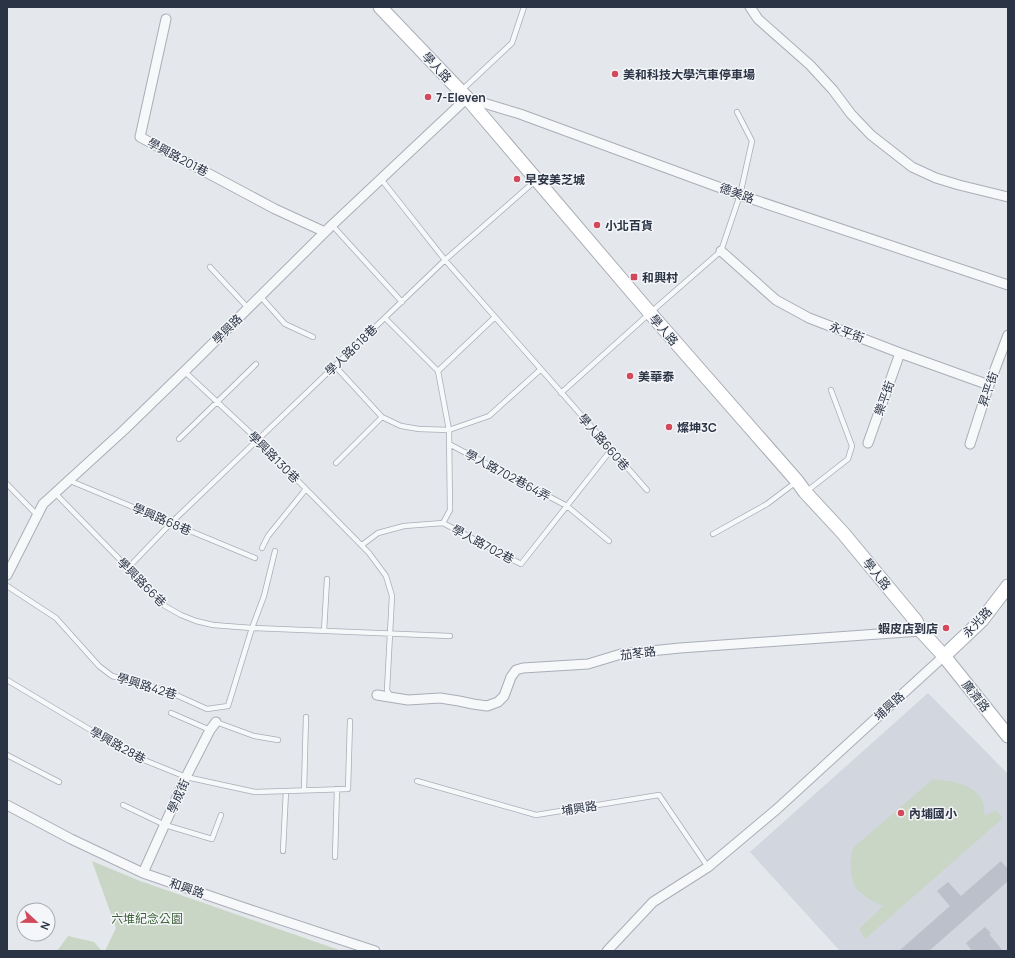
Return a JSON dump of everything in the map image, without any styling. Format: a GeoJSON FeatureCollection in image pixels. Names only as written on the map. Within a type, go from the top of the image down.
{"type":"FeatureCollection","features":[{"type":"Feature","properties":{"kind":"main road","name":"學人路"},"geometry":{"type":"LineString","coordinates":[[380,7],[464,95],[650,313],[805,492],[843,533],[916,622],[921,631],[944,656]]}},
{"type":"Feature","properties":{"kind":"main road","name":"永光路"},"geometry":{"type":"LineString","coordinates":[[944,656],[982,620],[1008,586]]}},
{"type":"Feature","properties":{"kind":"main road","name":"廣濟路"},"geometry":{"type":"LineString","coordinates":[[944,656],[1008,736]]}},
{"type":"Feature","properties":{"kind":"street"},"geometry":{"type":"LineString","coordinates":[[750,7],[758,19],[810,65],[833,90],[851,114],[871,135],[912,167],[951,183],[1008,197]]}},
{"type":"Feature","properties":{"kind":"street","name":"學興路201巷"},"geometry":{"type":"LineString","coordinates":[[166,19],[140,137],[275,208],[325,232]]}},
{"type":"Feature","properties":{"kind":"street","name":"學興路"},"geometry":{"type":"LineString","coordinates":[[7,575],[43,504],[124,430],[332,225],[381,179],[464,95]]}},
{"type":"Feature","properties":{"kind":"street","name":"德美路"},"geometry":{"type":"LineString","coordinates":[[464,95],[520,114],[740,195],[1008,285]]}},
{"type":"Feature","properties":{"kind":"street","name":"永平街"},"geometry":{"type":"LineString","coordinates":[[721,251],[776,300],[809,318],[989,385]]}},
{"type":"Feature","properties":{"kind":"street","name":"昇平街"},"geometry":{"type":"LineString","coordinates":[[970,444],[989,385],[1008,335]]}},
{"type":"Feature","properties":{"kind":"street","name":"樂平街"},"geometry":{"type":"LineString","coordinates":[[868,444],[900,353]]}},
{"type":"Feature","properties":{"kind":"street","name":"茄苳路"},"geometry":{"type":"LineString","coordinates":[[377,695],[408,700],[440,698],[487,706],[498,702],[504,696],[510,676],[516,670],[523,668],[588,664],[621,654],[680,648],[921,631]]}},
{"type":"Feature","properties":{"kind":"street","name":"埔興路"},"geometry":{"type":"LineString","coordinates":[[607,951],[653,902],[708,867],[777,809],[944,656]]}},
{"type":"Feature","properties":{"kind":"street","name":"學成街"},"geometry":{"type":"LineString","coordinates":[[143,873],[186,777],[210,730],[216,722]]}},
{"type":"Feature","properties":{"kind":"street","name":"和興路"},"geometry":{"type":"LineString","coordinates":[[7,805],[71,839],[143,873],[375,951]]}},
{"type":"Feature","properties":{"kind":"lane"},"geometry":{"type":"LineString","coordinates":[[464,95],[512,43],[524,7]]}},
{"type":"Feature","properties":{"kind":"lane"},"geometry":{"type":"LineString","coordinates":[[561,393],[721,251],[740,195],[752,141],[737,112]]}},
{"type":"Feature","properties":{"kind":"lane"},"geometry":{"type":"LineString","coordinates":[[381,179],[445,260]]}},
{"type":"Feature","properties":{"kind":"lane","name":"學人路618巷"},"geometry":{"type":"LineString","coordinates":[[128,568],[171,523],[445,260],[536,180]]}},
{"type":"Feature","properties":{"kind":"lane"},"geometry":{"type":"LineString","coordinates":[[332,225],[402,302]]}},
{"type":"Feature","properties":{"kind":"lane","name":"學人路660巷"},"geometry":{"type":"LineString","coordinates":[[445,260],[540,370],[647,490]]}},
{"type":"Feature","properties":{"kind":"lane"},"geometry":{"type":"LineString","coordinates":[[210,267],[248,308]]}},
{"type":"Feature","properties":{"kind":"lane"},"geometry":{"type":"LineString","coordinates":[[260,296],[285,324],[313,337]]}},
{"type":"Feature","properties":{"kind":"lane"},"geometry":{"type":"LineString","coordinates":[[438,371],[495,317]]}},
{"type":"Feature","properties":{"kind":"lane"},"geometry":{"type":"LineString","coordinates":[[362,546],[378,533],[404,526],[443,523],[450,510],[449,430],[438,371],[385,318]]}},
{"type":"Feature","properties":{"kind":"lane"},"geometry":{"type":"LineString","coordinates":[[179,439],[256,364]]}},
{"type":"Feature","properties":{"kind":"lane"},"geometry":{"type":"LineString","coordinates":[[335,366],[382,417],[401,426],[419,429],[449,430],[488,416],[540,370]]}},
{"type":"Feature","properties":{"kind":"lane","name":"學興路130巷"},"geometry":{"type":"LineString","coordinates":[[184,371],[258,440],[362,546],[386,576],[392,596],[387,690],[391,697]]}},
{"type":"Feature","properties":{"kind":"lane"},"geometry":{"type":"LineString","coordinates":[[805,492],[848,459],[852,446],[830,390]]}},
{"type":"Feature","properties":{"kind":"lane"},"geometry":{"type":"LineString","coordinates":[[336,463],[382,417]]}},
{"type":"Feature","properties":{"kind":"lane","name":"學人路702巷64弄"},"geometry":{"type":"LineString","coordinates":[[449,444],[567,506]]}},
{"type":"Feature","properties":{"kind":"lane","name":"學人路702巷"},"geometry":{"type":"LineString","coordinates":[[443,523],[521,564],[611,450]]}},
{"type":"Feature","properties":{"kind":"lane","name":"學興路68巷"},"geometry":{"type":"LineString","coordinates":[[68,480],[255,558]]}},
{"type":"Feature","properties":{"kind":"lane"},"geometry":{"type":"LineString","coordinates":[[713,534],[767,504],[797,481]]}},
{"type":"Feature","properties":{"kind":"lane"},"geometry":{"type":"LineString","coordinates":[[7,484],[38,515]]}},
{"type":"Feature","properties":{"kind":"lane"},"geometry":{"type":"LineString","coordinates":[[262,548],[268,536],[306,489]]}},
{"type":"Feature","properties":{"kind":"lane","name":"學興路66巷"},"geometry":{"type":"LineString","coordinates":[[55,493],[165,606],[181,616],[213,625],[252,628],[450,636]]}},
{"type":"Feature","properties":{"kind":"lane"},"geometry":{"type":"LineString","coordinates":[[567,506],[609,542]]}},
{"type":"Feature","properties":{"kind":"lane","name":"學興路42巷"},"geometry":{"type":"LineString","coordinates":[[7,586],[56,618],[91,658],[112,676],[165,690],[207,709],[228,706],[252,628],[264,596],[275,551]]}},
{"type":"Feature","properties":{"kind":"lane"},"geometry":{"type":"LineString","coordinates":[[324,631],[327,579]]}},
{"type":"Feature","properties":{"kind":"lane","name":"學興路28巷"},"geometry":{"type":"LineString","coordinates":[[7,680],[134,756],[186,777],[255,792],[337,789]]}},
{"type":"Feature","properties":{"kind":"lane"},"geometry":{"type":"LineString","coordinates":[[171,713],[210,730]]}},
{"type":"Feature","properties":{"kind":"lane"},"geometry":{"type":"LineString","coordinates":[[304,790],[306,717]]}},
{"type":"Feature","properties":{"kind":"lane"},"geometry":{"type":"LineString","coordinates":[[335,857],[337,789],[348,789],[350,721]]}},
{"type":"Feature","properties":{"kind":"lane"},"geometry":{"type":"LineString","coordinates":[[216,722],[254,736],[278,740]]}},
{"type":"Feature","properties":{"kind":"lane"},"geometry":{"type":"LineString","coordinates":[[7,755],[59,782]]}},
{"type":"Feature","properties":{"kind":"lane","name":"埔興路"},"geometry":{"type":"LineString","coordinates":[[417,781],[536,815],[659,795],[708,867]]}},
{"type":"Feature","properties":{"kind":"lane"},"geometry":{"type":"LineString","coordinates":[[283,852],[286,791]]}},
{"type":"Feature","properties":{"kind":"lane"},"geometry":{"type":"LineString","coordinates":[[123,805],[165,825],[212,839],[221,815]]}},
{"type":"Feature","properties":{"kind":"shaded area","name":"內埔國小"},"geometry":{"type":"Polygon","coordinates":[[[928,693],[1008,774],[1008,951],[840,951],[750,852],[928,693]]]}},
{"type":"Feature","properties":{"kind":"green space"},"geometry":{"type":"Polygon","coordinates":[[[933,779],[954,782],[967,786],[978,794],[982,800],[985,816],[996,810],[1003,818],[865,939],[859,929],[883,906],[869,899],[856,889],[852,878],[850,864],[853,848],[933,779]]]}},
{"type":"Feature","properties":{"kind":"green space","name":"六堆紀念公園"},"geometry":{"type":"Polygon","coordinates":[[[92,861],[140,881],[342,951],[105,951],[116,928],[92,861]]]}},
{"type":"Feature","properties":{"kind":"green space"},"geometry":{"type":"Polygon","coordinates":[[[68,936],[94,942],[102,951],[57,951],[68,936]]]}},
{"type":"Feature","properties":{"kind":"building"},"geometry":{"type":"Polygon","coordinates":[[[1001,861],[1008,869],[1008,881],[929,951],[899,951],[950,906],[937,891],[948,882],[961,896],[1001,861]]]}},
{"type":"Feature","properties":{"kind":"building"},"geometry":{"type":"Polygon","coordinates":[[[985,927],[1003,951],[972,951],[966,943],[985,927]]]}},
{"type":"Feature","properties":{"kind":"place","name":"美和科技大學汽車停車場"},"geometry":{"type":"Point","coordinates":[615,74]}},
{"type":"Feature","properties":{"kind":"place","name":"7-Eleven"},"geometry":{"type":"Point","coordinates":[428,97]}},
{"type":"Feature","properties":{"kind":"place","name":"早安美芝城"},"geometry":{"type":"Point","coordinates":[517,179]}},
{"type":"Feature","properties":{"kind":"place","name":"小北百貨"},"geometry":{"type":"Point","coordinates":[597,225]}},
{"type":"Feature","properties":{"kind":"place","name":"和興村"},"geometry":{"type":"Point","coordinates":[634,277]}},
{"type":"Feature","properties":{"kind":"place","name":"美華泰"},"geometry":{"type":"Point","coordinates":[630,376]}},
{"type":"Feature","properties":{"kind":"place","name":"燦坤3C"},"geometry":{"type":"Point","coordinates":[669,427]}},
{"type":"Feature","properties":{"kind":"place","name":"蝦皮店到店"},"geometry":{"type":"Point","coordinates":[946,628]}},
{"type":"Feature","properties":{"kind":"place","name":"內埔國小"},"geometry":{"type":"Point","coordinates":[901,813]}}]}
